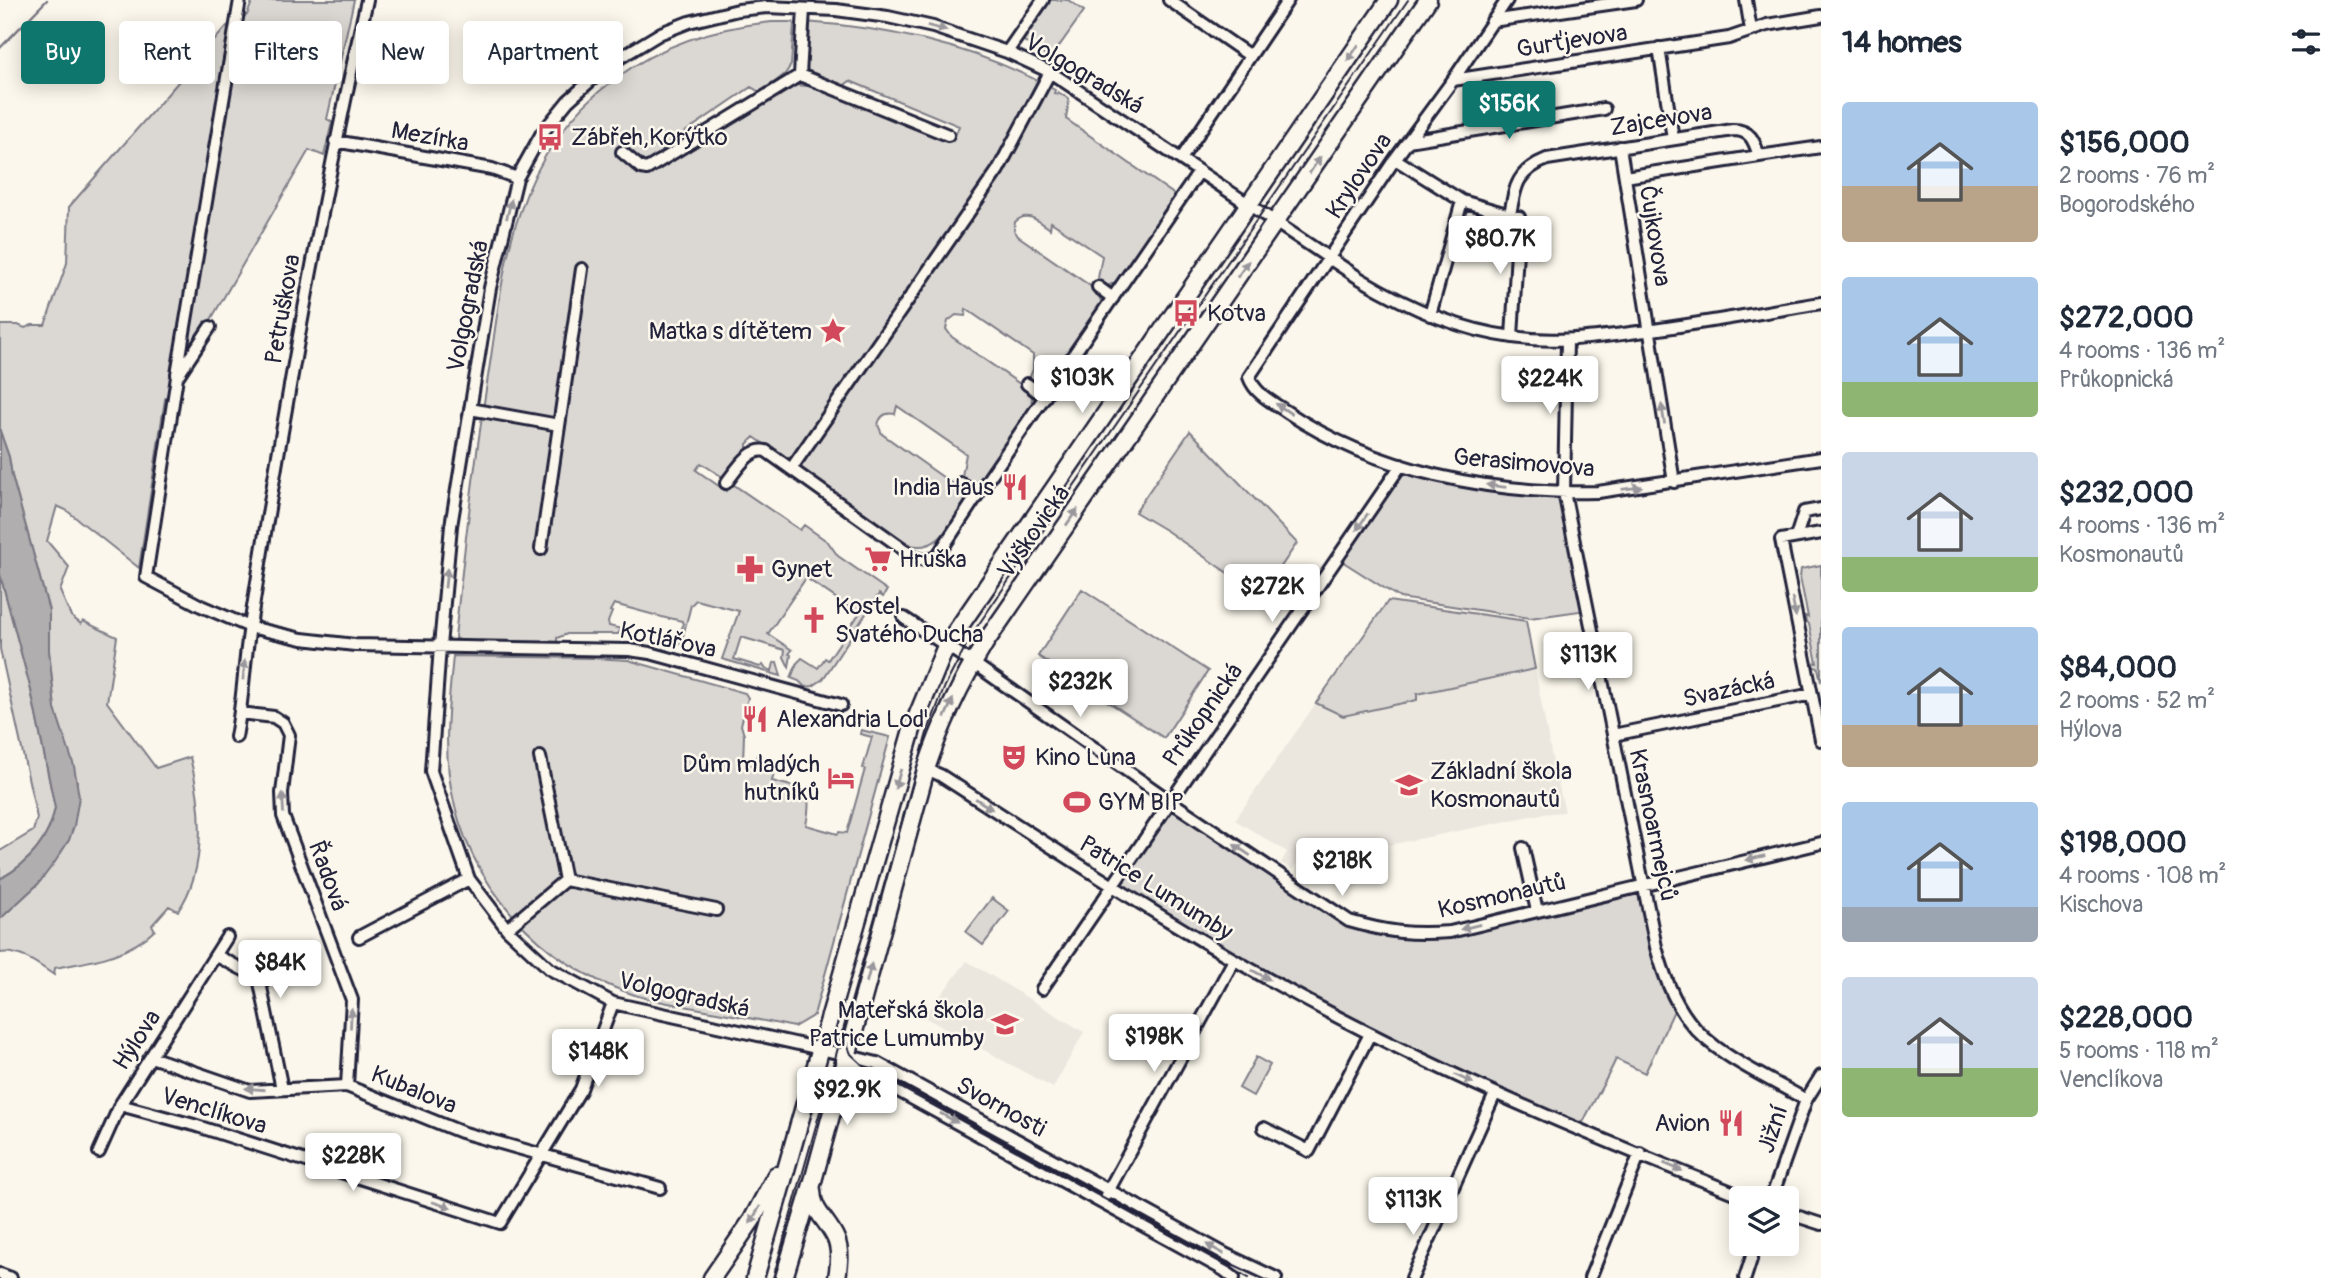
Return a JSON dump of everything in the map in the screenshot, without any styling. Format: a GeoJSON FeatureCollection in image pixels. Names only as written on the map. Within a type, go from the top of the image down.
{"type":"FeatureCollection","features":[{"type":"Feature","properties":{"kind":"street"},"geometry":{"type":"LineString","coordinates":[[177,377],[240,0]]}},
{"type":"Feature","properties":{"kind":"street","name":"Petruškova"},"geometry":{"type":"LineString","coordinates":[[250,627],[299,331],[335,141],[367,0]]}},
{"type":"Feature","properties":{"kind":"street"},"geometry":{"type":"LineString","coordinates":[[1007,52],[1043,0]]}},
{"type":"Feature","properties":{"kind":"street"},"geometry":{"type":"LineString","coordinates":[[1168,0],[1250,56]]}},
{"type":"Feature","properties":{"kind":"street"},"geometry":{"type":"LineString","coordinates":[[1181,159],[1288,0]]}},
{"type":"Feature","properties":{"kind":"street","name":"Výškovická"},"geometry":{"type":"LineString","coordinates":[[755,1278],[913,726],[946,646],[1389,0]]}},
{"type":"Feature","properties":{"kind":"street","name":"Výškovická"},"geometry":{"type":"LineString","coordinates":[[784,1278],[926,769],[948,709],[973,663],[1428,0]]}},
{"type":"Feature","properties":{"kind":"street","name":"Krylovova"},"geometry":{"type":"LineString","coordinates":[[1249,377],[1395,159],[1507,0]]}},
{"type":"Feature","properties":{"kind":"street"},"geometry":{"type":"LineString","coordinates":[[1492,21],[1636,0]]}},
{"type":"Feature","properties":{"kind":"street"},"geometry":{"type":"LineString","coordinates":[[1746,0],[1751,30]]}},
{"type":"Feature","properties":{"kind":"street","name":"Volgogradská"},"geometry":{"type":"LineString","coordinates":[[821,1048],[613,1003],[550,969],[507,929],[469,878],[431,771],[452,526],[490,288],[517,178],[542,132],[561,108],[608,65],[661,33],[719,14],[767,7],[836,10],[888,17],[933,27],[1007,52],[1050,72],[1250,204]]}},
{"type":"Feature","properties":{"kind":"street"},"geometry":{"type":"LineString","coordinates":[[800,75],[804,9]]}},
{"type":"Feature","properties":{"kind":"street","name":"Gurťjevova"},"geometry":{"type":"LineString","coordinates":[[1453,80],[1729,38],[1767,25],[1821,16]]}},
{"type":"Feature","properties":{"kind":"street"},"geometry":{"type":"LineString","coordinates":[[1659,48],[1673,139]]}},
{"type":"Feature","properties":{"kind":"street"},"geometry":{"type":"LineString","coordinates":[[791,469],[998,170],[1050,72]]}},
{"type":"Feature","properties":{"kind":"street"},"geometry":{"type":"LineString","coordinates":[[800,75],[948,135]]}},
{"type":"Feature","properties":{"kind":"street"},"geometry":{"type":"LineString","coordinates":[[622,152],[641,169],[648,169],[800,75]]}},
{"type":"Feature","properties":{"kind":"street"},"geometry":{"type":"LineString","coordinates":[[1408,141],[1604,109]]}},
{"type":"Feature","properties":{"kind":"street","name":"Zajcevova"},"geometry":{"type":"LineString","coordinates":[[1515,216],[1514,190],[1522,175],[1533,164],[1547,159],[1733,130],[1743,130],[1752,137],[1759,156]]}},
{"type":"Feature","properties":{"kind":"street","name":"Mezírka"},"geometry":{"type":"LineString","coordinates":[[335,141],[492,169],[517,178]]}},
{"type":"Feature","properties":{"kind":"street","name":"Čujkovova"},"geometry":{"type":"LineString","coordinates":[[1620,147],[1674,482]]}},
{"type":"Feature","properties":{"kind":"street","name":"Zajcevova"},"geometry":{"type":"LineString","coordinates":[[1625,177],[1821,147]]}},
{"type":"Feature","properties":{"kind":"street"},"geometry":{"type":"LineString","coordinates":[[1395,159],[1462,201],[1515,216],[1512,337]]}},
{"type":"Feature","properties":{"kind":"street"},"geometry":{"type":"LineString","coordinates":[[726,483],[755,450],[766,451],[916,558],[936,558],[1199,172]]}},
{"type":"Feature","properties":{"kind":"street"},"geometry":{"type":"LineString","coordinates":[[1430,315],[1462,201]]}},
{"type":"Feature","properties":{"kind":"street"},"geometry":{"type":"LineString","coordinates":[[1250,204],[1328,259],[1391,297],[1430,315],[1476,330],[1512,337],[1567,341],[1649,331],[1821,303]]}},
{"type":"Feature","properties":{"kind":"street"},"geometry":{"type":"LineString","coordinates":[[541,549],[582,269]]}},
{"type":"Feature","properties":{"kind":"street"},"geometry":{"type":"LineString","coordinates":[[1098,287],[1113,298]]}},
{"type":"Feature","properties":{"kind":"street"},"geometry":{"type":"LineString","coordinates":[[177,377],[210,327]]}},
{"type":"Feature","properties":{"kind":"street","name":"Krasnoarmejců"},"geometry":{"type":"LineString","coordinates":[[1567,341],[1564,492],[1643,885],[1665,980],[1689,1022],[1718,1049],[1806,1100]]}},
{"type":"Feature","properties":{"kind":"street","name":"Kotlářova"},"geometry":{"type":"LineString","coordinates":[[177,377],[146,577],[201,606],[250,627],[302,639],[355,645],[629,650],[650,653],[841,705]]}},
{"type":"Feature","properties":{"kind":"street","name":"Gerasimovova"},"geometry":{"type":"LineString","coordinates":[[1249,377],[1253,388],[1295,417],[1351,446],[1439,476],[1492,486],[1598,492],[1821,458]]}},
{"type":"Feature","properties":{"kind":"street"},"geometry":{"type":"LineString","coordinates":[[1027,384],[1045,397]]}},
{"type":"Feature","properties":{"kind":"street"},"geometry":{"type":"LineString","coordinates":[[470,409],[559,425]]}},
{"type":"Feature","properties":{"kind":"street","name":"Průkopnická"},"geometry":{"type":"LineString","coordinates":[[1042,989],[1401,465]]}},
{"type":"Feature","properties":{"kind":"street"},"geometry":{"type":"LineString","coordinates":[[961,484],[977,495]]}},
{"type":"Feature","properties":{"kind":"street"},"geometry":{"type":"LineString","coordinates":[[1796,537],[1804,512],[1821,509]]}},
{"type":"Feature","properties":{"kind":"street","name":"Svazácká"},"geometry":{"type":"LineString","coordinates":[[1821,533],[1781,540],[1821,740]]}},
{"type":"Feature","properties":{"kind":"street","name":"Kosmonautů"},"geometry":{"type":"LineString","coordinates":[[904,618],[1349,921],[1381,931],[1413,935],[1450,932],[1821,843]]}},
{"type":"Feature","properties":{"kind":"street"},"geometry":{"type":"LineString","coordinates":[[236,737],[250,627]]}},
{"type":"Feature","properties":{"kind":"street","name":"Svazácká"},"geometry":{"type":"LineString","coordinates":[[1613,735],[1812,694]]}},
{"type":"Feature","properties":{"kind":"street","name":"Řadová"},"geometry":{"type":"LineString","coordinates":[[240,713],[274,717],[283,723],[289,734],[282,793],[284,816],[352,1000],[347,1086]]}},
{"type":"Feature","properties":{"kind":"street"},"geometry":{"type":"LineString","coordinates":[[540,757],[565,880]]}},
{"type":"Feature","properties":{"kind":"street","name":"Patrice Lumumby"},"geometry":{"type":"LineString","coordinates":[[926,769],[940,775],[1111,886],[1234,961],[1370,1034],[1495,1094],[1729,1191]]}},
{"type":"Feature","properties":{"kind":"street"},"geometry":{"type":"LineString","coordinates":[[1523,848],[1537,911]]}},
{"type":"Feature","properties":{"kind":"street"},"geometry":{"type":"LineString","coordinates":[[359,937],[469,878]]}},
{"type":"Feature","properties":{"kind":"street"},"geometry":{"type":"LineString","coordinates":[[565,880],[716,910]]}},
{"type":"Feature","properties":{"kind":"street"},"geometry":{"type":"LineString","coordinates":[[507,929],[565,880]]}},
{"type":"Feature","properties":{"kind":"street","name":"Hýlova"},"geometry":{"type":"LineString","coordinates":[[99,1152],[120,1104],[228,937]]}},
{"type":"Feature","properties":{"kind":"street"},"geometry":{"type":"LineString","coordinates":[[217,956],[259,978],[282,1089]]}},
{"type":"Feature","properties":{"kind":"street"},"geometry":{"type":"LineString","coordinates":[[1102,1203],[1234,961]]}},
{"type":"Feature","properties":{"kind":"street","name":"Venclíkova"},"geometry":{"type":"LineString","coordinates":[[120,1104],[500,1223],[581,1089],[613,1003]]}},
{"type":"Feature","properties":{"kind":"street"},"geometry":{"type":"LineString","coordinates":[[854,1031],[854,1038],[860,1049],[877,1063]]}},
{"type":"Feature","properties":{"kind":"street"},"geometry":{"type":"LineString","coordinates":[[1264,1128],[1309,1151],[1370,1034]]}},
{"type":"Feature","properties":{"kind":"street","name":"Svornosti"},"geometry":{"type":"LineString","coordinates":[[821,1048],[847,1059],[889,1086],[1224,1270],[1234,1278]]}},
{"type":"Feature","properties":{"kind":"street","name":"Kubalova"},"geometry":{"type":"LineString","coordinates":[[151,1057],[250,1091],[347,1086],[461,1132],[660,1188]]}},
{"type":"Feature","properties":{"kind":"street","name":"Svornosti"},"geometry":{"type":"LineString","coordinates":[[847,1059],[877,1063],[1108,1191],[1225,1254],[1276,1278]]}},
{"type":"Feature","properties":{"kind":"street","name":"Jižní"},"geometry":{"type":"LineString","coordinates":[[1776,1186],[1806,1100],[1821,1076]]}},
{"type":"Feature","properties":{"kind":"street"},"geometry":{"type":"LineString","coordinates":[[828,1126],[835,1120],[842,1100],[851,1090],[870,1083],[889,1086]]}},
{"type":"Feature","properties":{"kind":"street"},"geometry":{"type":"LineString","coordinates":[[1412,1278],[1495,1094]]}},
{"type":"Feature","properties":{"kind":"street"},"geometry":{"type":"LineString","coordinates":[[712,1278],[752,1220],[796,1132]]}},
{"type":"Feature","properties":{"kind":"street"},"geometry":{"type":"LineString","coordinates":[[1590,1278],[1640,1153]]}},
{"type":"Feature","properties":{"kind":"street"},"geometry":{"type":"LineString","coordinates":[[813,1181],[813,1200],[838,1245],[836,1278]]}},
{"type":"Feature","properties":{"kind":"street"},"geometry":{"type":"LineString","coordinates":[[794,1240],[805,1219],[813,1217],[822,1220]]}},
{"type":"Feature","properties":{"kind":"street"},"geometry":{"type":"LineString","coordinates":[[1799,1217],[1821,1224]]}},
{"type":"Feature","properties":{"kind":"street"},"geometry":{"type":"LineString","coordinates":[[1745,1278],[1752,1256]]}},
{"type":"Feature","properties":{"kind":"street"},"geometry":{"type":"LineString","coordinates":[[0,1274],[11,1278]]}},
{"type":"Feature","properties":{"kind":"shaded area"},"geometry":{"type":"Polygon","coordinates":[[[354,0],[342,53],[342,21],[236,21],[247,15],[252,2],[354,0]]]}},
{"type":"Feature","properties":{"kind":"shaded area"},"geometry":{"type":"Polygon","coordinates":[[[1048,0],[1068,0],[1084,11],[1050,59],[1021,39],[1048,0]]]}},
{"type":"Feature","properties":{"kind":"shaded area"},"geometry":{"type":"Polygon","coordinates":[[[772,22],[793,22],[791,65],[785,74],[761,93],[751,87],[666,145],[675,158],[769,96],[795,85],[821,87],[953,141],[959,126],[850,81],[842,87],[809,72],[805,68],[805,22],[870,29],[934,42],[996,62],[1026,75],[1069,99],[1066,119],[1172,193],[1175,198],[1119,280],[1108,286],[1102,284],[1098,278],[1102,256],[1051,222],[1050,229],[1028,217],[1015,222],[1014,230],[1018,236],[1096,290],[1102,303],[1049,382],[1036,387],[1029,379],[1033,369],[1033,355],[966,309],[965,316],[956,315],[948,321],[946,329],[952,337],[1027,389],[1032,397],[1031,408],[981,480],[973,483],[968,483],[962,476],[966,454],[897,406],[895,414],[886,414],[880,419],[878,425],[882,434],[964,492],[964,506],[936,541],[928,545],[910,545],[754,437],[747,444],[747,453],[728,477],[721,476],[701,463],[696,470],[726,491],[731,483],[800,530],[804,525],[828,542],[838,556],[887,590],[883,597],[879,594],[823,679],[813,686],[805,687],[791,678],[797,663],[802,658],[818,668],[825,658],[828,660],[859,614],[806,578],[768,634],[792,650],[789,654],[789,667],[784,657],[785,650],[741,637],[734,659],[760,667],[763,665],[772,671],[774,663],[777,662],[781,676],[722,659],[739,611],[696,600],[691,605],[681,644],[677,644],[682,621],[614,604],[608,622],[609,626],[621,629],[618,634],[567,634],[557,638],[557,642],[462,641],[455,638],[474,470],[501,292],[513,234],[536,174],[558,137],[584,105],[609,84],[623,84],[623,74],[650,57],[688,40],[729,29],[772,22]]]}},
{"type":"Feature","properties":{"kind":"shaded area"},"geometry":{"type":"Polygon","coordinates":[[[229,25],[229,84],[335,84],[327,119],[332,122],[324,156],[309,150],[165,399],[139,568],[66,510],[57,506],[47,541],[69,567],[60,591],[71,616],[81,624],[83,621],[117,637],[107,702],[156,768],[190,757],[197,795],[200,836],[194,876],[178,911],[169,906],[152,925],[155,930],[133,946],[108,956],[55,968],[54,975],[14,953],[0,953],[0,919],[38,884],[69,840],[77,781],[55,709],[49,651],[49,611],[0,431],[0,325],[18,325],[25,328],[45,325],[67,263],[69,207],[176,84],[215,84],[215,40],[229,25]]]}},
{"type":"Feature","properties":{"kind":"shaded area"},"geometry":{"type":"Polygon","coordinates":[[[0,431],[49,611],[49,651],[55,709],[74,766],[79,797],[69,840],[55,862],[38,884],[0,919],[0,879],[20,866],[43,841],[55,808],[31,690],[0,574],[0,431]]]}},
{"type":"Feature","properties":{"kind":"shaded area"},"geometry":{"type":"Polygon","coordinates":[[[1190,431],[1297,543],[1261,596],[1135,512],[1190,431]]]}},
{"type":"Feature","properties":{"kind":"shaded area"},"geometry":{"type":"Polygon","coordinates":[[[1401,465],[1439,476],[1564,492],[1587,610],[1530,618],[1400,598],[1337,558],[1401,465]]]}},
{"type":"Feature","properties":{"kind":"shaded area"},"geometry":{"type":"Polygon","coordinates":[[[1821,565],[1821,682],[1818,668],[1811,666],[1810,662],[1817,663],[1809,624],[1806,622],[1805,616],[1808,617],[1800,577],[1801,569],[1821,565]]]}},
{"type":"Feature","properties":{"kind":"shaded area"},"geometry":{"type":"Polygon","coordinates":[[[0,574],[31,690],[55,808],[43,841],[20,866],[0,879],[0,851],[33,831],[37,818],[0,649],[0,574]]]}},
{"type":"Feature","properties":{"kind":"shaded area"},"geometry":{"type":"Polygon","coordinates":[[[1082,589],[1208,671],[1164,738],[1038,656],[1082,589]]]}},
{"type":"Feature","properties":{"kind":"shaded area"},"geometry":{"type":"Polygon","coordinates":[[[1388,601],[1526,621],[1535,669],[1417,694],[1417,700],[1343,716],[1316,703],[1388,601]]]}},
{"type":"Feature","properties":{"kind":"shaded area"},"geometry":{"type":"Polygon","coordinates":[[[453,656],[628,660],[745,693],[748,698],[741,725],[744,735],[743,762],[754,766],[757,755],[777,761],[772,781],[804,792],[809,803],[806,825],[838,834],[847,833],[865,769],[863,768],[872,737],[860,734],[861,730],[890,737],[814,1015],[794,1027],[647,999],[599,980],[567,963],[513,916],[491,887],[474,856],[460,823],[451,788],[447,739],[453,656]]]}},
{"type":"Feature","properties":{"kind":"shaded area","name":"Základní škola Kosmonautů"},"geometry":{"type":"Polygon","coordinates":[[[1535,669],[1565,812],[1541,814],[1340,855],[1328,877],[1299,860],[1292,870],[1281,863],[1287,852],[1235,820],[1316,703],[1343,716],[1417,699],[1416,694],[1535,669]]]}},
{"type":"Feature","properties":{"kind":"shaded area"},"geometry":{"type":"Polygon","coordinates":[[[1170,801],[1348,921],[1413,935],[1643,885],[1678,1002],[1645,1073],[1616,1059],[1580,1129],[1371,1035],[1111,886],[1170,801]]]}},
{"type":"Feature","properties":{"kind":"shaded area"},"geometry":{"type":"Polygon","coordinates":[[[992,898],[1009,911],[983,945],[966,932],[992,898]]]}},
{"type":"Feature","properties":{"kind":"shaded area","name":"Mateřská škola Patrice Lumumby"},"geometry":{"type":"Polygon","coordinates":[[[967,961],[1084,1032],[1053,1088],[924,1017],[967,961]]]}},
{"type":"Feature","properties":{"kind":"shaded area"},"geometry":{"type":"Polygon","coordinates":[[[1256,1057],[1270,1065],[1253,1096],[1239,1088],[1256,1057]]]}},
{"type":"Feature","properties":{"kind":"waterway"},"geometry":{"type":"LineString","coordinates":[[0,48],[47,0]]}},
{"type":"Feature","properties":{"kind":"tram line"},"geometry":{"type":"LineString","coordinates":[[773,1278],[927,733],[945,686],[972,634],[1408,0]]}},
{"type":"Feature","properties":{"kind":"tram line"},"geometry":{"type":"LineString","coordinates":[[842,1031],[851,1054],[867,1069],[1249,1278]]}},
{"type":"Feature","properties":{"kind":"place","name":"Zábřeh,Korýtko"},"geometry":{"type":"Point","coordinates":[550,137]}},
{"type":"Feature","properties":{"kind":"place","name":"Kotva"},"geometry":{"type":"Point","coordinates":[1186,313]}},
{"type":"Feature","properties":{"kind":"place","name":"Matka s dítětem"},"geometry":{"type":"Point","coordinates":[833,331]}},
{"type":"Feature","properties":{"kind":"place","name":"India Haus"},"geometry":{"type":"Point","coordinates":[1015,487]}},
{"type":"Feature","properties":{"kind":"place","name":"Hruška"},"geometry":{"type":"Point","coordinates":[878,559]}},
{"type":"Feature","properties":{"kind":"place","name":"Gynet"},"geometry":{"type":"Point","coordinates":[750,569]}},
{"type":"Feature","properties":{"kind":"place","name":"Kostel Svatého Ducha"},"geometry":{"type":"Point","coordinates":[814,620]}},
{"type":"Feature","properties":{"kind":"place","name":"Alexandria Loď"},"geometry":{"type":"Point","coordinates":[755,719]}},
{"type":"Feature","properties":{"kind":"place","name":"Kino Luna"},"geometry":{"type":"Point","coordinates":[1014,757]}},
{"type":"Feature","properties":{"kind":"place","name":"Dům mladých hutníků"},"geometry":{"type":"Point","coordinates":[841,778]}},
{"type":"Feature","properties":{"kind":"place","name":"Základní škola Kosmonautů"},"geometry":{"type":"Point","coordinates":[1409,785]}},
{"type":"Feature","properties":{"kind":"place","name":"GYM BIP"},"geometry":{"type":"Point","coordinates":[1077,802]}},
{"type":"Feature","properties":{"kind":"place","name":"Mateřská škola Patrice Lumumby"},"geometry":{"type":"Point","coordinates":[1005,1024]}},
{"type":"Feature","properties":{"kind":"place","name":"Avion"},"geometry":{"type":"Point","coordinates":[1731,1123]}}]}
